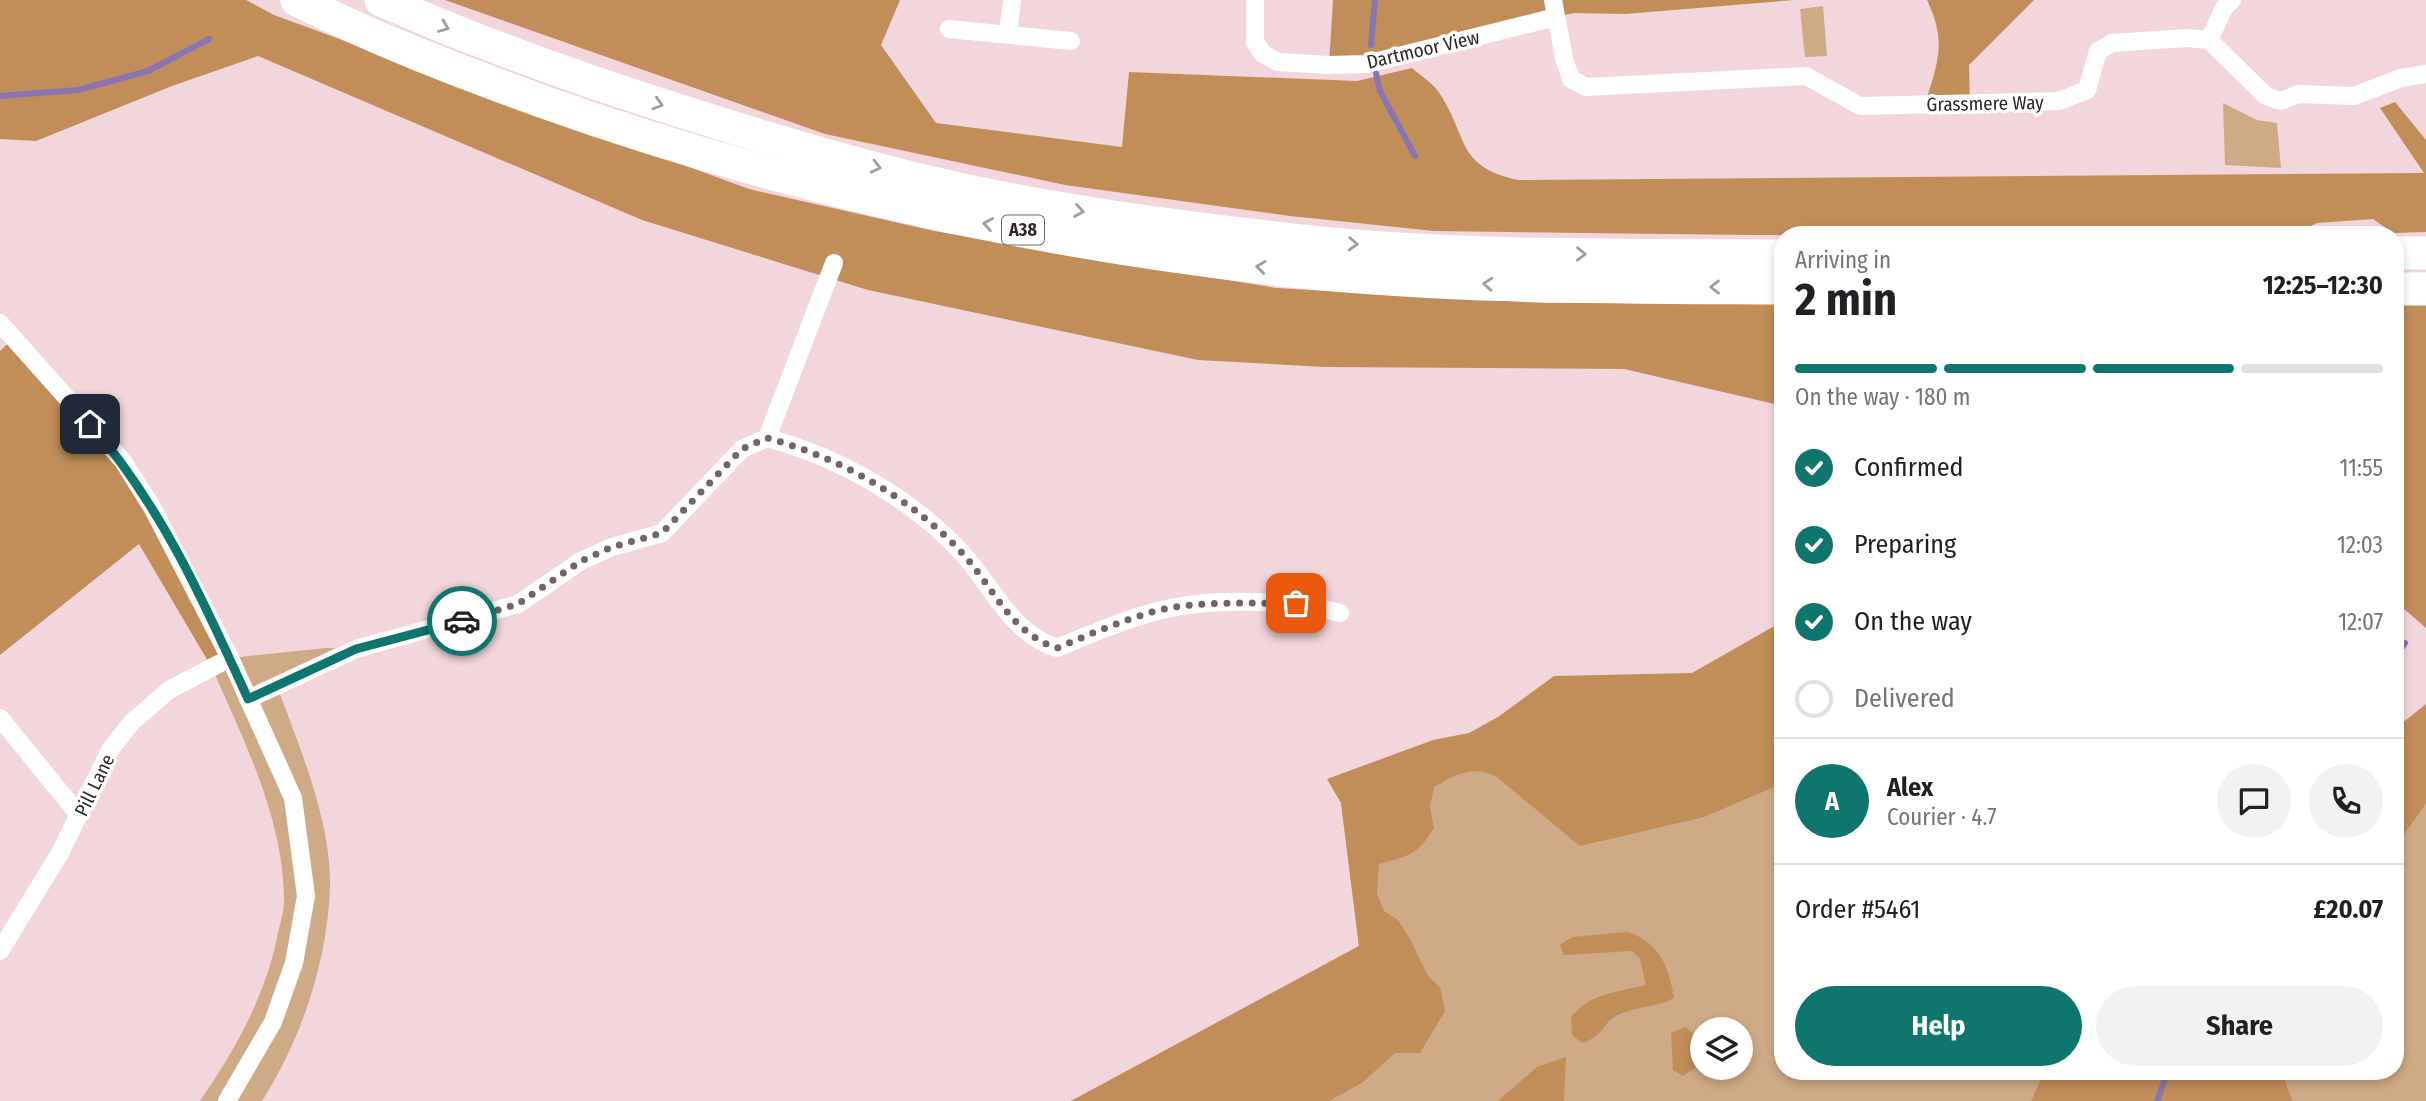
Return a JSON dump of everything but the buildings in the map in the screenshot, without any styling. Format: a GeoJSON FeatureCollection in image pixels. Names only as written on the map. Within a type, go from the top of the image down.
{"type":"FeatureCollection","features":[{"type":"Feature","properties":{"kind":"highway","name":"A38"},"geometry":{"type":"LineString","coordinates":[[297,0],[335,19],[469,75],[616,128],[792,180],[956,218],[1131,250],[1295,271],[1499,285],[1774,288]]}},
{"type":"Feature","properties":{"kind":"highway","name":"A38"},"geometry":{"type":"LineString","coordinates":[[381,0],[523,58],[620,92],[794,147],[990,195],[1123,218],[1303,241],[1513,253],[1774,256]]}},
{"type":"Feature","properties":{"kind":"highway"},"geometry":{"type":"LineString","coordinates":[[2404,253],[2426,253]]}},
{"type":"Feature","properties":{"kind":"highway"},"geometry":{"type":"LineString","coordinates":[[2404,289],[2426,289]]}},
{"type":"Feature","properties":{"kind":"street"},"geometry":{"type":"LineString","coordinates":[[1008,34],[1012,0]]}},
{"type":"Feature","properties":{"kind":"street","name":"Dartmoor View"},"geometry":{"type":"LineString","coordinates":[[1255,0],[1255,42],[1264,54],[1278,62],[1329,65],[1366,64],[1554,8]]}},
{"type":"Feature","properties":{"kind":"street"},"geometry":{"type":"LineString","coordinates":[[2232,0],[2224,8],[2209,40],[2266,96],[2281,101],[2298,94],[2354,96],[2401,78],[2426,74]]}},
{"type":"Feature","properties":{"kind":"street","name":"Grassmere Way"},"geometry":{"type":"LineString","coordinates":[[1554,8],[1571,79],[1586,86],[1805,76],[1860,106],[2059,101],[2087,90],[2098,51],[2112,43],[2188,38],[2209,40]]}},
{"type":"Feature","properties":{"kind":"street"},"geometry":{"type":"LineString","coordinates":[[949,29],[1071,41]]}},
{"type":"Feature","properties":{"kind":"street"},"geometry":{"type":"LineString","coordinates":[[767,438],[834,263]]}},
{"type":"Feature","properties":{"kind":"street"},"geometry":{"type":"LineString","coordinates":[[0,323],[123,461],[190,575],[293,798],[306,896],[294,963],[273,1023],[226,1101]]}},
{"type":"Feature","properties":{"kind":"street"},"geometry":{"type":"LineString","coordinates":[[248,699],[356,649],[518,604],[581,561],[612,547],[662,533],[742,449],[767,438],[831,460],[872,482],[939,530],[964,556],[1017,624],[1037,641],[1057,648],[1105,627],[1162,610],[1218,604],[1296,603],[1340,613]]}},
{"type":"Feature","properties":{"kind":"street","name":"Pill Lane"},"geometry":{"type":"LineString","coordinates":[[0,951],[79,815],[89,789],[110,750],[132,722],[169,690],[230,658]]}},
{"type":"Feature","properties":{"kind":"street"},"geometry":{"type":"LineString","coordinates":[[0,718],[79,815]]}},
{"type":"Feature","properties":{"kind":"shaded area"},"geometry":{"type":"Polygon","coordinates":[[[0,0],[246,0],[274,15],[749,189],[934,231],[1276,288],[1544,303],[1774,303],[1774,404],[1624,369],[1324,367],[1198,360],[868,290],[642,220],[258,56],[172,86],[36,141],[0,139],[0,0]]]}},
{"type":"Feature","properties":{"kind":"shaded area"},"geometry":{"type":"Polygon","coordinates":[[[445,0],[900,0],[881,45],[936,123],[1122,147],[1129,72],[1357,81],[1412,68],[1440,94],[1474,159],[1498,174],[1518,180],[2424,173],[2380,108],[2395,102],[2426,140],[2426,232],[2404,233],[2404,226],[2383,226],[2373,219],[2317,223],[2311,226],[1774,226],[1774,235],[1434,231],[1290,216],[1065,185],[825,134],[445,0]]]}},
{"type":"Feature","properties":{"kind":"shaded area"},"geometry":{"type":"Polygon","coordinates":[[[1333,0],[1794,0],[1625,14],[1574,13],[1329,65],[1333,0]]]}},
{"type":"Feature","properties":{"kind":"shaded area"},"geometry":{"type":"Polygon","coordinates":[[[1927,0],[2034,0],[1969,65],[1970,103],[1925,104],[1937,64],[1939,40],[1927,0]]]}},
{"type":"Feature","properties":{"kind":"shaded area"},"geometry":{"type":"Polygon","coordinates":[[[1823,6],[1827,56],[1805,57],[1800,9],[1823,6]]]}},
{"type":"Feature","properties":{"kind":"shaded area"},"geometry":{"type":"Polygon","coordinates":[[[2223,103],[2257,120],[2277,123],[2281,168],[2225,165],[2223,103]]]}},
{"type":"Feature","properties":{"kind":"shaded area"},"geometry":{"type":"Polygon","coordinates":[[[2404,304],[2426,304],[2426,628],[2404,609],[2404,304]]]}},
{"type":"Feature","properties":{"kind":"shaded area"},"geometry":{"type":"Polygon","coordinates":[[[14,338],[123,461],[230,658],[212,668],[139,544],[0,655],[0,351],[14,338]]]}},
{"type":"Feature","properties":{"kind":"shaded area"},"geometry":{"type":"Polygon","coordinates":[[[1774,626],[1774,787],[1704,817],[1580,846],[1497,777],[1488,773],[1472,771],[1434,787],[1430,807],[1434,828],[1411,853],[1379,864],[1377,894],[1384,911],[1398,920],[1410,939],[1428,976],[1440,987],[1445,1011],[1420,1053],[1395,1053],[1362,1083],[1329,1101],[1071,1101],[1359,946],[1341,803],[1327,779],[1433,740],[1469,733],[1498,717],[1554,676],[1692,673],[1774,626]]]}},
{"type":"Feature","properties":{"kind":"shaded area"},"geometry":{"type":"Polygon","coordinates":[[[326,648],[356,649],[277,686],[312,784],[329,860],[328,913],[318,970],[301,1025],[262,1101],[200,1101],[225,1063],[256,1003],[271,960],[284,901],[282,870],[270,810],[249,752],[212,668],[230,658],[326,648]]]}},
{"type":"Feature","properties":{"kind":"shaded area"},"geometry":{"type":"Polygon","coordinates":[[[2426,704],[2426,804],[2404,835],[2404,722],[2426,704]]]}},
{"type":"Feature","properties":{"kind":"shaded area"},"geometry":{"type":"Polygon","coordinates":[[[1504,737],[1774,783],[1774,1080],[2040,1080],[2031,1101],[1071,1101],[1359,946],[1341,803],[1504,737]]]}},
{"type":"Feature","properties":{"kind":"shaded area"},"geometry":{"type":"Polygon","coordinates":[[[2426,804],[2426,1101],[2293,1101],[2285,1080],[2404,1080],[2404,835],[2426,804]]]}},
{"type":"Feature","properties":{"kind":"shaded area"},"geometry":{"type":"Polygon","coordinates":[[[1628,932],[1648,942],[1661,957],[1674,998],[1616,1016],[1598,1034],[1582,1043],[1572,1035],[1571,1017],[1579,1009],[1596,998],[1646,985],[1640,959],[1632,951],[1564,955],[1560,945],[1572,937],[1628,932]]]}},
{"type":"Feature","properties":{"kind":"shaded area"},"geometry":{"type":"Polygon","coordinates":[[[1686,1027],[1690,1031],[1690,1071],[1683,1076],[1673,1070],[1671,1033],[1686,1027]]]}},
{"type":"Feature","properties":{"kind":"shaded area"},"geometry":{"type":"Polygon","coordinates":[[[1566,1057],[1564,1101],[1498,1101],[1537,1067],[1566,1057]]]}},
{"type":"Feature","properties":{"kind":"shaded area"},"geometry":{"type":"Polygon","coordinates":[[[2040,1080],[2285,1080],[2293,1101],[2031,1101],[2040,1080]]]}},
{"type":"Feature","properties":{"kind":"waterway"},"geometry":{"type":"LineString","coordinates":[[1371,45],[1375,0]]}},
{"type":"Feature","properties":{"kind":"waterway"},"geometry":{"type":"LineString","coordinates":[[0,96],[78,90],[148,71],[209,39]]}},
{"type":"Feature","properties":{"kind":"waterway"},"geometry":{"type":"LineString","coordinates":[[1376,73],[1380,91],[1415,156]]}},
{"type":"Feature","properties":{"kind":"waterway"},"geometry":{"type":"LineString","coordinates":[[2157,1101],[2165,1080]]}},
{"type":"Feature","properties":{"kind":"way so far"},"geometry":{"type":"LineString","coordinates":[[462,621],[518,604],[581,561],[612,547],[662,533],[742,449],[767,438],[831,460],[872,482],[939,530],[964,556],[1017,624],[1037,641],[1057,648],[1105,627],[1162,610],[1218,604],[1296,603]]}},
{"type":"Feature","properties":{"kind":"route"},"geometry":{"type":"LineString","coordinates":[[90,424],[123,461],[153,509],[190,575],[248,699],[356,649],[462,621]]}}]}
